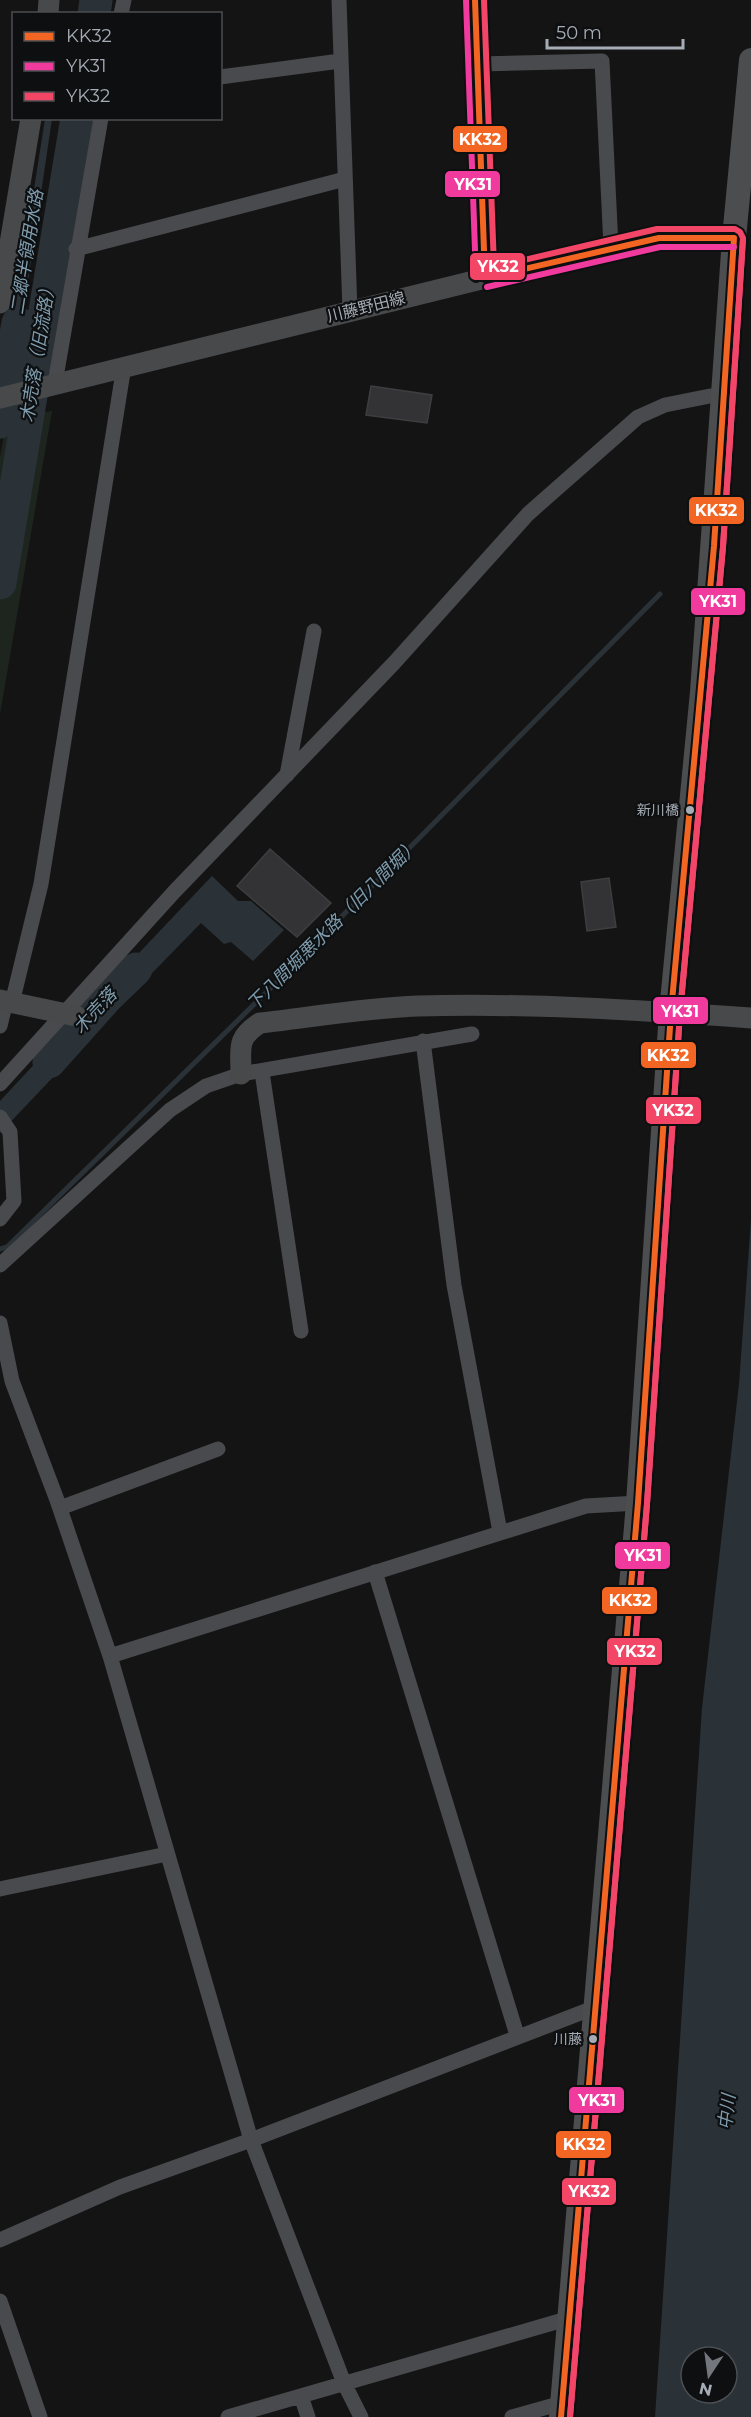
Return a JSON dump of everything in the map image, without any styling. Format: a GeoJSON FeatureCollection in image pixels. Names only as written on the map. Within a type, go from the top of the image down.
{"type":"FeatureCollection","features":[{"type":"Feature","properties":{"kind":"main road"},"geometry":{"type":"LineString","coordinates":[[561,2410],[638,1503],[671,1012],[704,669],[725,396],[734,238],[751,60]]}},
{"type":"Feature","properties":{"kind":"street"},"geometry":{"type":"LineString","coordinates":[[339,0],[350,311]]}},
{"type":"Feature","properties":{"kind":"street"},"geometry":{"type":"LineString","coordinates":[[474,0],[485,278]]}},
{"type":"Feature","properties":{"kind":"street"},"geometry":{"type":"LineString","coordinates":[[222,76],[340,61]]}},
{"type":"Feature","properties":{"kind":"street"},"geometry":{"type":"LineString","coordinates":[[478,64],[602,62],[611,247]]}},
{"type":"Feature","properties":{"kind":"street"},"geometry":{"type":"LineString","coordinates":[[0,303],[31,120]]}},
{"type":"Feature","properties":{"kind":"street"},"geometry":{"type":"LineString","coordinates":[[52,384],[101,120]]}},
{"type":"Feature","properties":{"kind":"street"},"geometry":{"type":"LineString","coordinates":[[76,249],[345,178]]}},
{"type":"Feature","properties":{"kind":"street","name":"川藤野田線"},"geometry":{"type":"LineString","coordinates":[[0,398],[611,247],[659,238],[734,238]]}},
{"type":"Feature","properties":{"kind":"street"},"geometry":{"type":"LineString","coordinates":[[0,1026],[41,884],[124,366]]}},
{"type":"Feature","properties":{"kind":"street"},"geometry":{"type":"LineString","coordinates":[[0,1084],[71,1015],[174,892],[394,663],[528,514],[608,440],[638,417],[665,405],[710,396],[725,396]]}},
{"type":"Feature","properties":{"kind":"street"},"geometry":{"type":"LineString","coordinates":[[286,774],[314,631]]}},
{"type":"Feature","properties":{"kind":"street"},"geometry":{"type":"LineString","coordinates":[[6,1002],[71,1015]]}},
{"type":"Feature","properties":{"kind":"street"},"geometry":{"type":"LineString","coordinates":[[301,1331],[251,1073],[241,1041],[246,1032],[260,1023],[417,1006],[540,1005],[751,1018]]}},
{"type":"Feature","properties":{"kind":"street"},"geometry":{"type":"LineString","coordinates":[[0,1265],[170,1110],[206,1086],[251,1073],[472,1034]]}},
{"type":"Feature","properties":{"kind":"street"},"geometry":{"type":"LineString","coordinates":[[423,1041],[454,1285],[500,1532]]}},
{"type":"Feature","properties":{"kind":"street"},"geometry":{"type":"LineString","coordinates":[[0,1117],[10,1132],[14,1201],[0,1219]]}},
{"type":"Feature","properties":{"kind":"street"},"geometry":{"type":"LineString","coordinates":[[0,1323],[12,1381],[60,1508],[110,1656],[251,2140],[344,2383],[361,2417]]}},
{"type":"Feature","properties":{"kind":"street"},"geometry":{"type":"LineString","coordinates":[[60,1508],[218,1449]]}},
{"type":"Feature","properties":{"kind":"street"},"geometry":{"type":"LineString","coordinates":[[110,1656],[586,1506],[638,1503]]}},
{"type":"Feature","properties":{"kind":"street"},"geometry":{"type":"LineString","coordinates":[[375,1572],[517,2035]]}},
{"type":"Feature","properties":{"kind":"street"},"geometry":{"type":"LineString","coordinates":[[0,1889],[167,1854]]}},
{"type":"Feature","properties":{"kind":"street"},"geometry":{"type":"LineString","coordinates":[[0,2240],[120,2187],[251,2140],[517,2035],[596,2007]]}},
{"type":"Feature","properties":{"kind":"street"},"geometry":{"type":"LineString","coordinates":[[0,2301],[40,2417]]}},
{"type":"Feature","properties":{"kind":"street"},"geometry":{"type":"LineString","coordinates":[[228,2417],[570,2318]]}},
{"type":"Feature","properties":{"kind":"street"},"geometry":{"type":"LineString","coordinates":[[301,2396],[308,2417]]}},
{"type":"Feature","properties":{"kind":"street"},"geometry":{"type":"LineString","coordinates":[[512,2417],[561,2410]]}},
{"type":"Feature","properties":{"kind":"shaded area"},"geometry":{"type":"Polygon","coordinates":[[[52,411],[0,714],[0,457],[7,419],[52,411]]]}},
{"type":"Feature","properties":{"kind":"water"},"geometry":{"type":"Polygon","coordinates":[[[45,120],[52,120],[23,315],[12,369],[6,367],[45,120]]]}},
{"type":"Feature","properties":{"kind":"water"},"geometry":{"type":"Polygon","coordinates":[[[212,876],[238,901],[251,901],[284,930],[253,961],[231,942],[224,944],[201,923],[121,1005],[101,1000],[100,994],[212,876]]]}},
{"type":"Feature","properties":{"kind":"water"},"geometry":{"type":"Polygon","coordinates":[[[68,1028],[95,1033],[0,1133],[0,1101],[68,1028]]]}},
{"type":"Feature","properties":{"kind":"water","name":"中川"},"geometry":{"type":"Polygon","coordinates":[[[751,1220],[751,2417],[655,2417],[702,1708],[739,1384],[751,1220]]]}},
{"type":"Feature","properties":{"kind":"building"},"geometry":{"type":"Polygon","coordinates":[[[371,386],[432,395],[427,423],[366,415],[371,386]]]}},
{"type":"Feature","properties":{"kind":"building"},"geometry":{"type":"Polygon","coordinates":[[[270,849],[331,903],[297,937],[237,886],[270,849]]]}},
{"type":"Feature","properties":{"kind":"building"},"geometry":{"type":"Polygon","coordinates":[[[609,878],[616,927],[587,931],[581,882],[609,878]]]}},
{"type":"Feature","properties":{"kind":"waterway","name":"木売落（旧流路）"},"geometry":{"type":"LineString","coordinates":[[94,12],[96,0]]}},
{"type":"Feature","properties":{"kind":"waterway","name":"木売落（旧流路）"},"geometry":{"type":"LineString","coordinates":[[0,583],[77,120]]}},
{"type":"Feature","properties":{"kind":"waterway","name":"二郷半領用水路"},"geometry":{"type":"LineString","coordinates":[[0,422],[18,323]]}},
{"type":"Feature","properties":{"kind":"waterway","name":"下八間堀悪水路（旧八間堀）"},"geometry":{"type":"LineString","coordinates":[[0,1249],[7,1247],[283,976],[660,594]]}},
{"type":"Feature","properties":{"kind":"waterway","name":"木売落"},"geometry":{"type":"LineString","coordinates":[[49,1062],[108,996],[136,969]]}},
{"type":"Feature","properties":{"kind":"transit line","name":"YK31"},"geometry":{"type":"LineString","coordinates":[[466,0],[476,278]]}},
{"type":"Feature","properties":{"kind":"transit line","name":"KK32"},"geometry":{"type":"LineString","coordinates":[[475,0],[485,278]]}},
{"type":"Feature","properties":{"kind":"transit line","name":"YK32"},"geometry":{"type":"LineString","coordinates":[[484,0],[494,267],[657,229],[735,229],[743,238],[723,547],[680,1013],[647,1504],[570,2417]]}},
{"type":"Feature","properties":{"kind":"transit line","name":"KK32"},"geometry":{"type":"LineString","coordinates":[[485,278],[659,238],[734,238]]}},
{"type":"Feature","properties":{"kind":"transit line","name":"KK32"},"geometry":{"type":"LineString","coordinates":[[561,2417],[638,1503],[671,1012],[714,546],[734,238]]}},
{"type":"Feature","properties":{"kind":"transit line","name":"YK31"},"geometry":{"type":"LineString","coordinates":[[570,2417],[647,1504],[680,1013],[723,547],[743,239]]}},
{"type":"Feature","properties":{"kind":"transit line","name":"YK31"},"geometry":{"type":"LineString","coordinates":[[487,287],[660,247],[734,247]]}},
{"type":"Feature","properties":{"kind":"place","name":"新川橋"},"geometry":{"type":"Point","coordinates":[690,810]}},
{"type":"Feature","properties":{"kind":"place","name":"川藤"},"geometry":{"type":"Point","coordinates":[593,2039]}}]}
